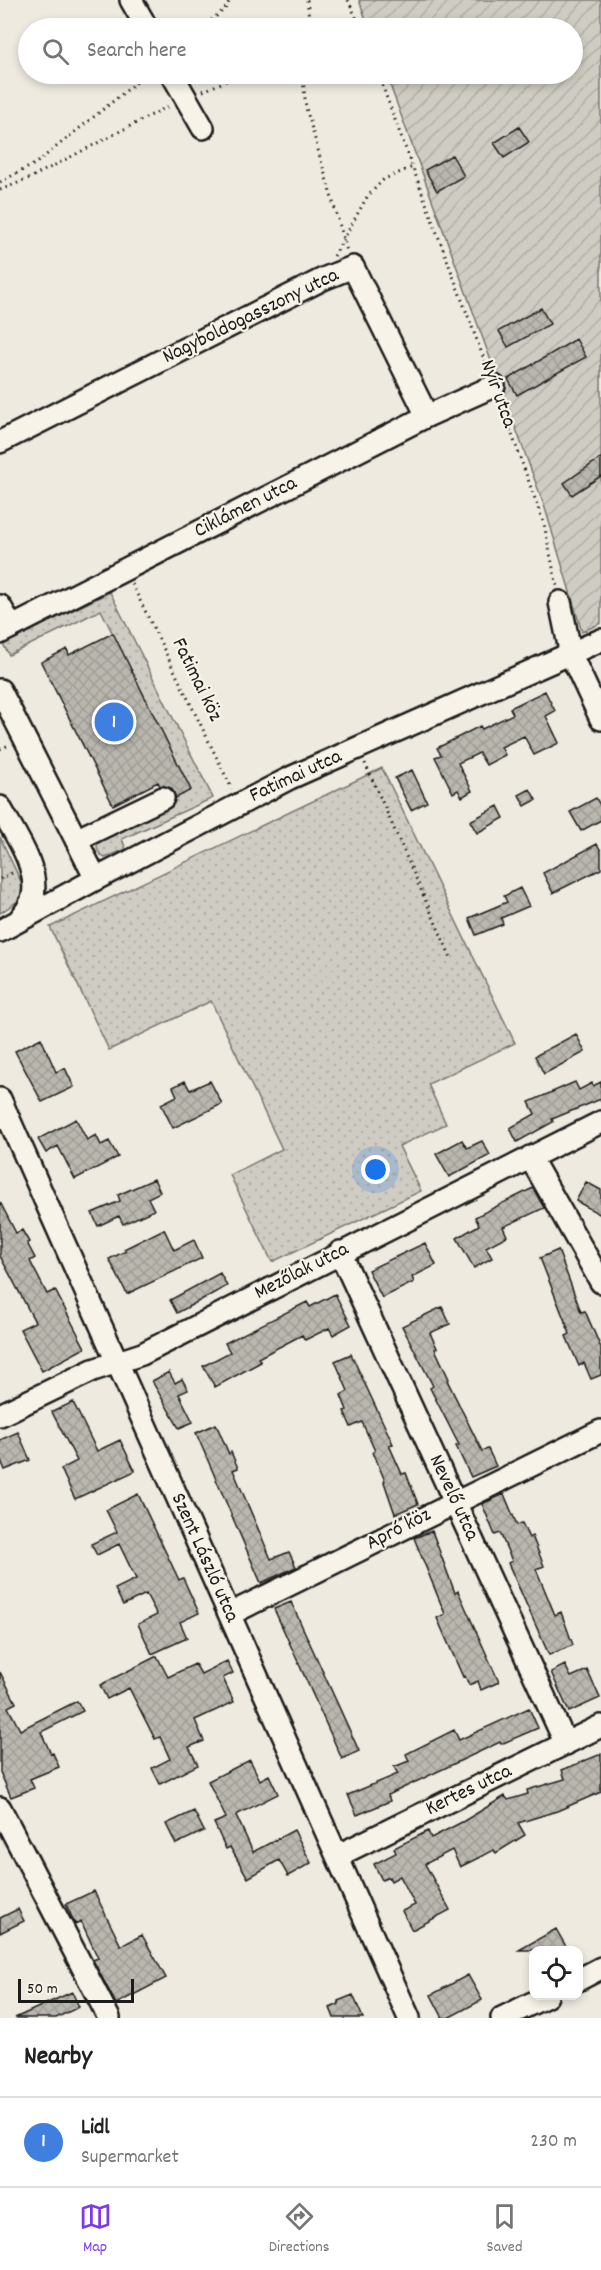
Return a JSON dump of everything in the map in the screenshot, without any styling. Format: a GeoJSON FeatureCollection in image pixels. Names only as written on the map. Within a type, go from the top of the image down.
{"type":"FeatureCollection","features":[{"type":"Feature","properties":{"kind":"street"},"geometry":{"type":"LineString","coordinates":[[130,0],[141,18]]}},
{"type":"Feature","properties":{"kind":"street"},"geometry":{"type":"LineString","coordinates":[[178,84],[203,128]]}},
{"type":"Feature","properties":{"kind":"street","name":"Nagyboldogasszony utca"},"geometry":{"type":"LineString","coordinates":[[0,442],[323,279],[353,267],[427,416]]}},
{"type":"Feature","properties":{"kind":"street","name":"Ciklámen utca"},"geometry":{"type":"LineString","coordinates":[[6,630],[427,416],[494,386]]}},
{"type":"Feature","properties":{"kind":"street"},"geometry":{"type":"LineString","coordinates":[[560,603],[571,655],[601,719]]}},
{"type":"Feature","properties":{"kind":"street"},"geometry":{"type":"LineString","coordinates":[[0,606],[6,630]]}},
{"type":"Feature","properties":{"kind":"street","name":"Fatimai utca"},"geometry":{"type":"LineString","coordinates":[[9,926],[239,804],[358,748],[601,640]]}},
{"type":"Feature","properties":{"kind":"street"},"geometry":{"type":"LineString","coordinates":[[0,690],[96,879]]}},
{"type":"Feature","properties":{"kind":"street"},"geometry":{"type":"LineString","coordinates":[[76,840],[163,798]]}},
{"type":"Feature","properties":{"kind":"street"},"geometry":{"type":"LineString","coordinates":[[0,807],[29,864],[33,881],[31,903],[9,926]]}},
{"type":"Feature","properties":{"kind":"street","name":"Szent László utca"},"geometry":{"type":"LineString","coordinates":[[0,1099],[409,2018]]}},
{"type":"Feature","properties":{"kind":"street","name":"Mezőlak utca"},"geometry":{"type":"LineString","coordinates":[[0,1414],[93,1370],[142,1354],[601,1122]]}},
{"type":"Feature","properties":{"kind":"street"},"geometry":{"type":"LineString","coordinates":[[530,1157],[601,1282]]}},
{"type":"Feature","properties":{"kind":"street","name":"Nevelő utca"},"geometry":{"type":"LineString","coordinates":[[340,1252],[566,1744]]}},
{"type":"Feature","properties":{"kind":"street","name":"Apró köz"},"geometry":{"type":"LineString","coordinates":[[230,1614],[601,1431]]}},
{"type":"Feature","properties":{"kind":"street","name":"Kertes utca"},"geometry":{"type":"LineString","coordinates":[[337,1856],[601,1726]]}},
{"type":"Feature","properties":{"kind":"street"},"geometry":{"type":"LineString","coordinates":[[0,1808],[109,2018]]}},
{"type":"Feature","properties":{"kind":"street"},"geometry":{"type":"LineString","coordinates":[[583,1978],[601,1968]]}},
{"type":"Feature","properties":{"kind":"street"},"geometry":{"type":"LineString","coordinates":[[502,2018],[537,2000]]}},
{"type":"Feature","properties":{"kind":"path"},"geometry":{"type":"LineString","coordinates":[[214,18],[225,9],[230,0]]}},
{"type":"Feature","properties":{"kind":"path"},"geometry":{"type":"LineString","coordinates":[[307,0],[309,18]]}},
{"type":"Feature","properties":{"kind":"path"},"geometry":{"type":"LineString","coordinates":[[348,0],[356,18]]}},
{"type":"Feature","properties":{"kind":"path"},"geometry":{"type":"LineString","coordinates":[[0,182],[35,164],[135,84]]}},
{"type":"Feature","properties":{"kind":"path"},"geometry":{"type":"LineString","coordinates":[[0,190],[28,179],[220,84]]}},
{"type":"Feature","properties":{"kind":"path"},"geometry":{"type":"LineString","coordinates":[[304,84],[306,108],[342,239],[353,267]]}},
{"type":"Feature","properties":{"kind":"path","name":"Nyír utca"},"geometry":{"type":"LineString","coordinates":[[382,84],[544,524],[560,603]]}},
{"type":"Feature","properties":{"kind":"path"},"geometry":{"type":"LineString","coordinates":[[323,279],[342,239],[367,196],[384,179],[413,167]]}},
{"type":"Feature","properties":{"kind":"path","name":"Fatimai köz"},"geometry":{"type":"LineString","coordinates":[[125,570],[239,804]]}},
{"type":"Feature","properties":{"kind":"path"},"geometry":{"type":"LineString","coordinates":[[358,748],[452,960]]}},
{"type":"Feature","properties":{"kind":"shaded area"},"geometry":{"type":"Polygon","coordinates":[[[359,0],[601,0],[601,623],[582,632],[545,508],[390,84],[583,84],[583,18],[365,18],[359,0]]]}},
{"type":"Feature","properties":{"kind":"shaded area"},"geometry":{"type":"Polygon","coordinates":[[[110,592],[213,798],[122,839],[126,849],[105,858],[99,853],[97,847],[102,833],[190,790],[101,610],[9,655],[3,644],[110,592]]]}},
{"type":"Feature","properties":{"kind":"shaded area"},"geometry":{"type":"Polygon","coordinates":[[[382,768],[515,1043],[428,1084],[446,1124],[399,1146],[421,1191],[272,1262],[230,1175],[282,1149],[211,1001],[109,1050],[50,927],[382,768]]]}},
{"type":"Feature","properties":{"kind":"shaded area"},"geometry":{"type":"Polygon","coordinates":[[[0,837],[22,884],[21,899],[0,913],[0,837]]]}},
{"type":"Feature","properties":{"kind":"building"},"geometry":{"type":"Polygon","coordinates":[[[519,127],[529,142],[504,158],[494,143],[519,127]]]}},
{"type":"Feature","properties":{"kind":"building"},"geometry":{"type":"Polygon","coordinates":[[[452,155],[464,176],[437,191],[425,170],[452,155]]]}},
{"type":"Feature","properties":{"kind":"building"},"geometry":{"type":"Polygon","coordinates":[[[541,308],[550,324],[508,347],[499,331],[541,308]]]}},
{"type":"Feature","properties":{"kind":"building"},"geometry":{"type":"Polygon","coordinates":[[[576,339],[586,357],[517,395],[508,379],[576,339]]]}},
{"type":"Feature","properties":{"kind":"building"},"geometry":{"type":"Polygon","coordinates":[[[601,458],[601,476],[572,495],[564,483],[601,458]]]}},
{"type":"Feature","properties":{"kind":"building"},"geometry":{"type":"Polygon","coordinates":[[[113,633],[191,790],[176,798],[171,788],[160,786],[158,782],[113,805],[41,662],[67,649],[69,655],[113,633]]]}},
{"type":"Feature","properties":{"kind":"building"},"geometry":{"type":"Polygon","coordinates":[[[545,691],[555,711],[546,716],[559,743],[534,755],[524,736],[501,747],[505,755],[486,765],[479,753],[458,763],[472,791],[462,797],[458,790],[453,793],[435,757],[441,755],[437,748],[480,726],[482,729],[513,714],[510,708],[545,691]]]}},
{"type":"Feature","properties":{"kind":"building"},"geometry":{"type":"Polygon","coordinates":[[[412,770],[427,802],[411,810],[395,778],[412,770]]]}},
{"type":"Feature","properties":{"kind":"building"},"geometry":{"type":"Polygon","coordinates":[[[530,789],[536,800],[525,806],[519,795],[530,789]]]}},
{"type":"Feature","properties":{"kind":"building"},"geometry":{"type":"Polygon","coordinates":[[[596,798],[601,807],[601,820],[581,831],[570,812],[596,798]]]}},
{"type":"Feature","properties":{"kind":"building"},"geometry":{"type":"Polygon","coordinates":[[[498,806],[504,818],[477,833],[470,821],[498,806]]]}},
{"type":"Feature","properties":{"kind":"building"},"geometry":{"type":"Polygon","coordinates":[[[597,844],[601,851],[601,869],[553,893],[543,873],[597,844]]]}},
{"type":"Feature","properties":{"kind":"building"},"geometry":{"type":"Polygon","coordinates":[[[520,888],[529,906],[501,918],[503,924],[476,935],[469,918],[507,902],[504,896],[520,888]]]}},
{"type":"Feature","properties":{"kind":"building"},"geometry":{"type":"Polygon","coordinates":[[[576,1034],[585,1052],[544,1074],[535,1056],[576,1034]]]}},
{"type":"Feature","properties":{"kind":"building"},"geometry":{"type":"Polygon","coordinates":[[[41,1038],[56,1072],[65,1068],[74,1087],[42,1102],[15,1051],[41,1038]]]}},
{"type":"Feature","properties":{"kind":"building"},"geometry":{"type":"Polygon","coordinates":[[[185,1081],[190,1090],[210,1081],[222,1104],[173,1128],[161,1104],[177,1096],[173,1087],[185,1081]]]}},
{"type":"Feature","properties":{"kind":"building"},"geometry":{"type":"Polygon","coordinates":[[[575,1082],[579,1090],[592,1083],[593,1086],[601,1082],[601,1099],[552,1119],[553,1122],[517,1142],[510,1128],[535,1114],[529,1102],[575,1082]]]}},
{"type":"Feature","properties":{"kind":"building"},"geometry":{"type":"Polygon","coordinates":[[[76,1119],[87,1140],[96,1135],[101,1145],[109,1141],[118,1157],[75,1179],[58,1146],[46,1153],[38,1139],[76,1119]]]}},
{"type":"Feature","properties":{"kind":"building"},"geometry":{"type":"Polygon","coordinates":[[[462,1140],[467,1148],[482,1141],[490,1155],[449,1177],[436,1154],[462,1140]]]}},
{"type":"Feature","properties":{"kind":"building"},"geometry":{"type":"Polygon","coordinates":[[[154,1179],[160,1192],[148,1198],[154,1210],[123,1224],[119,1216],[98,1226],[92,1213],[120,1201],[118,1195],[154,1179]]]}},
{"type":"Feature","properties":{"kind":"building"},"geometry":{"type":"Polygon","coordinates":[[[586,1182],[601,1190],[601,1215],[576,1201],[586,1182]]]}},
{"type":"Feature","properties":{"kind":"building"},"geometry":{"type":"Polygon","coordinates":[[[533,1188],[544,1208],[503,1227],[507,1236],[486,1247],[492,1258],[474,1268],[457,1238],[479,1225],[475,1217],[533,1188]]]}},
{"type":"Feature","properties":{"kind":"building"},"geometry":{"type":"Polygon","coordinates":[[[0,1202],[16,1233],[22,1230],[29,1242],[27,1243],[35,1258],[30,1261],[47,1294],[55,1290],[85,1348],[42,1371],[20,1329],[35,1322],[0,1256],[0,1202]]]}},
{"type":"Feature","properties":{"kind":"building"},"geometry":{"type":"Polygon","coordinates":[[[164,1229],[174,1250],[194,1240],[202,1258],[127,1294],[109,1259],[164,1229]]]}},
{"type":"Feature","properties":{"kind":"building"},"geometry":{"type":"Polygon","coordinates":[[[425,1243],[436,1265],[412,1277],[414,1282],[382,1298],[368,1270],[425,1243]]]}},
{"type":"Feature","properties":{"kind":"building"},"geometry":{"type":"Polygon","coordinates":[[[558,1250],[581,1312],[585,1311],[601,1348],[601,1375],[591,1379],[584,1363],[579,1366],[566,1336],[570,1334],[540,1258],[558,1250]]]}},
{"type":"Feature","properties":{"kind":"building"},"geometry":{"type":"Polygon","coordinates":[[[220,1273],[227,1286],[177,1313],[170,1300],[220,1273]]]}},
{"type":"Feature","properties":{"kind":"building"},"geometry":{"type":"Polygon","coordinates":[[[335,1294],[351,1325],[333,1335],[329,1328],[305,1340],[302,1335],[258,1358],[261,1362],[215,1387],[203,1366],[230,1352],[225,1343],[307,1302],[310,1307],[335,1294]]]}},
{"type":"Feature","properties":{"kind":"building"},"geometry":{"type":"Polygon","coordinates":[[[442,1307],[450,1324],[430,1333],[437,1348],[435,1349],[449,1379],[447,1380],[482,1451],[488,1449],[496,1466],[471,1477],[456,1446],[459,1445],[430,1388],[433,1386],[402,1326],[442,1307]]]}},
{"type":"Feature","properties":{"kind":"building"},"geometry":{"type":"Polygon","coordinates":[[[351,1354],[393,1444],[389,1445],[402,1474],[406,1473],[418,1504],[395,1514],[373,1452],[375,1451],[362,1422],[351,1427],[344,1411],[347,1410],[341,1395],[348,1391],[335,1361],[351,1354]]]}},
{"type":"Feature","properties":{"kind":"building"},"geometry":{"type":"Polygon","coordinates":[[[169,1372],[175,1383],[182,1379],[188,1390],[179,1394],[193,1422],[179,1428],[152,1381],[169,1372]]]}},
{"type":"Feature","properties":{"kind":"building"},"geometry":{"type":"Polygon","coordinates":[[[73,1402],[97,1451],[120,1440],[135,1471],[75,1499],[61,1469],[77,1461],[52,1412],[73,1402]]]}},
{"type":"Feature","properties":{"kind":"building"},"geometry":{"type":"Polygon","coordinates":[[[216,1424],[238,1468],[233,1470],[271,1559],[289,1552],[296,1567],[261,1583],[196,1433],[216,1424]]]}},
{"type":"Feature","properties":{"kind":"building"},"geometry":{"type":"Polygon","coordinates":[[[18,1432],[30,1460],[5,1470],[0,1458],[0,1440],[18,1432]]]}},
{"type":"Feature","properties":{"kind":"building"},"geometry":{"type":"Polygon","coordinates":[[[138,1494],[179,1580],[183,1578],[199,1613],[180,1622],[187,1638],[152,1654],[138,1624],[157,1615],[146,1594],[123,1605],[115,1589],[136,1579],[119,1544],[97,1555],[91,1544],[117,1532],[106,1510],[138,1494]]]}},
{"type":"Feature","properties":{"kind":"building"},"geometry":{"type":"Polygon","coordinates":[[[504,1494],[517,1525],[522,1523],[529,1538],[532,1536],[544,1566],[536,1569],[555,1615],[561,1612],[573,1645],[549,1655],[508,1563],[512,1561],[500,1533],[495,1535],[482,1504],[504,1494]]]}},
{"type":"Feature","properties":{"kind":"building"},"geometry":{"type":"Polygon","coordinates":[[[432,1531],[455,1593],[458,1591],[499,1682],[481,1690],[478,1681],[469,1685],[465,1676],[463,1677],[437,1618],[445,1614],[414,1538],[432,1531]]]}},
{"type":"Feature","properties":{"kind":"building"},"geometry":{"type":"Polygon","coordinates":[[[291,1602],[359,1751],[342,1759],[274,1609],[291,1602]]]}},
{"type":"Feature","properties":{"kind":"building"},"geometry":{"type":"Polygon","coordinates":[[[157,1656],[168,1677],[195,1664],[201,1674],[227,1661],[233,1673],[223,1678],[234,1702],[195,1720],[204,1741],[189,1747],[198,1765],[160,1784],[152,1768],[170,1759],[160,1737],[155,1739],[129,1688],[107,1699],[100,1685],[157,1656]]]}},
{"type":"Feature","properties":{"kind":"building"},"geometry":{"type":"Polygon","coordinates":[[[565,1665],[571,1677],[587,1670],[600,1698],[569,1712],[551,1672],[565,1665]]]}},
{"type":"Feature","properties":{"kind":"building"},"geometry":{"type":"Polygon","coordinates":[[[0,1672],[16,1703],[8,1707],[20,1730],[77,1701],[83,1711],[41,1732],[59,1767],[30,1779],[34,1788],[11,1797],[0,1772],[0,1672]]]}},
{"type":"Feature","properties":{"kind":"building"},"geometry":{"type":"Polygon","coordinates":[[[529,1708],[538,1728],[501,1744],[500,1742],[388,1795],[390,1801],[357,1815],[348,1795],[398,1774],[394,1767],[409,1761],[406,1754],[454,1730],[459,1740],[529,1708]]]}},
{"type":"Feature","properties":{"kind":"building"},"geometry":{"type":"Polygon","coordinates":[[[601,1754],[601,1792],[557,1811],[518,1823],[525,1835],[496,1853],[494,1850],[460,1867],[452,1850],[425,1864],[450,1910],[412,1930],[402,1911],[415,1905],[400,1876],[391,1881],[389,1877],[382,1880],[374,1864],[396,1853],[394,1848],[428,1831],[431,1838],[505,1796],[508,1800],[528,1794],[527,1790],[565,1779],[562,1770],[601,1754]]]}},
{"type":"Feature","properties":{"kind":"building"},"geometry":{"type":"Polygon","coordinates":[[[250,1760],[260,1780],[269,1775],[278,1794],[236,1815],[253,1852],[294,1830],[311,1863],[288,1876],[279,1860],[248,1878],[230,1847],[226,1849],[214,1823],[226,1818],[208,1781],[250,1760]]]}},
{"type":"Feature","properties":{"kind":"building"},"geometry":{"type":"Polygon","coordinates":[[[194,1811],[204,1831],[176,1844],[166,1824],[194,1811]]]}},
{"type":"Feature","properties":{"kind":"building"},"geometry":{"type":"Polygon","coordinates":[[[94,1891],[121,1946],[142,1935],[166,1978],[116,2004],[93,1960],[98,1958],[81,1921],[75,1924],[66,1904],[94,1891]]]}},
{"type":"Feature","properties":{"kind":"building"},"geometry":{"type":"Polygon","coordinates":[[[18,1909],[24,1921],[0,1933],[0,1918],[18,1909]]]}},
{"type":"Feature","properties":{"kind":"building"},"geometry":{"type":"Polygon","coordinates":[[[556,1929],[566,1946],[529,1946],[529,1950],[519,1950],[556,1929]]]}},
{"type":"Feature","properties":{"kind":"building"},"geometry":{"type":"Polygon","coordinates":[[[468,1975],[482,2000],[448,2018],[443,2018],[431,1995],[468,1975]]]}},
{"type":"Feature","properties":{"kind":"building"},"geometry":{"type":"Polygon","coordinates":[[[72,1992],[79,2007],[56,2018],[15,2018],[72,1992]]]}},
{"type":"Feature","properties":{"kind":"building"},"geometry":{"type":"Polygon","coordinates":[[[353,1995],[363,2018],[334,2018],[330,2008],[339,2004],[338,2001],[353,1995]]]}},
{"type":"Feature","properties":{"kind":"place","name":"Lidl"},"geometry":{"type":"Point","coordinates":[114,722]}}]}
